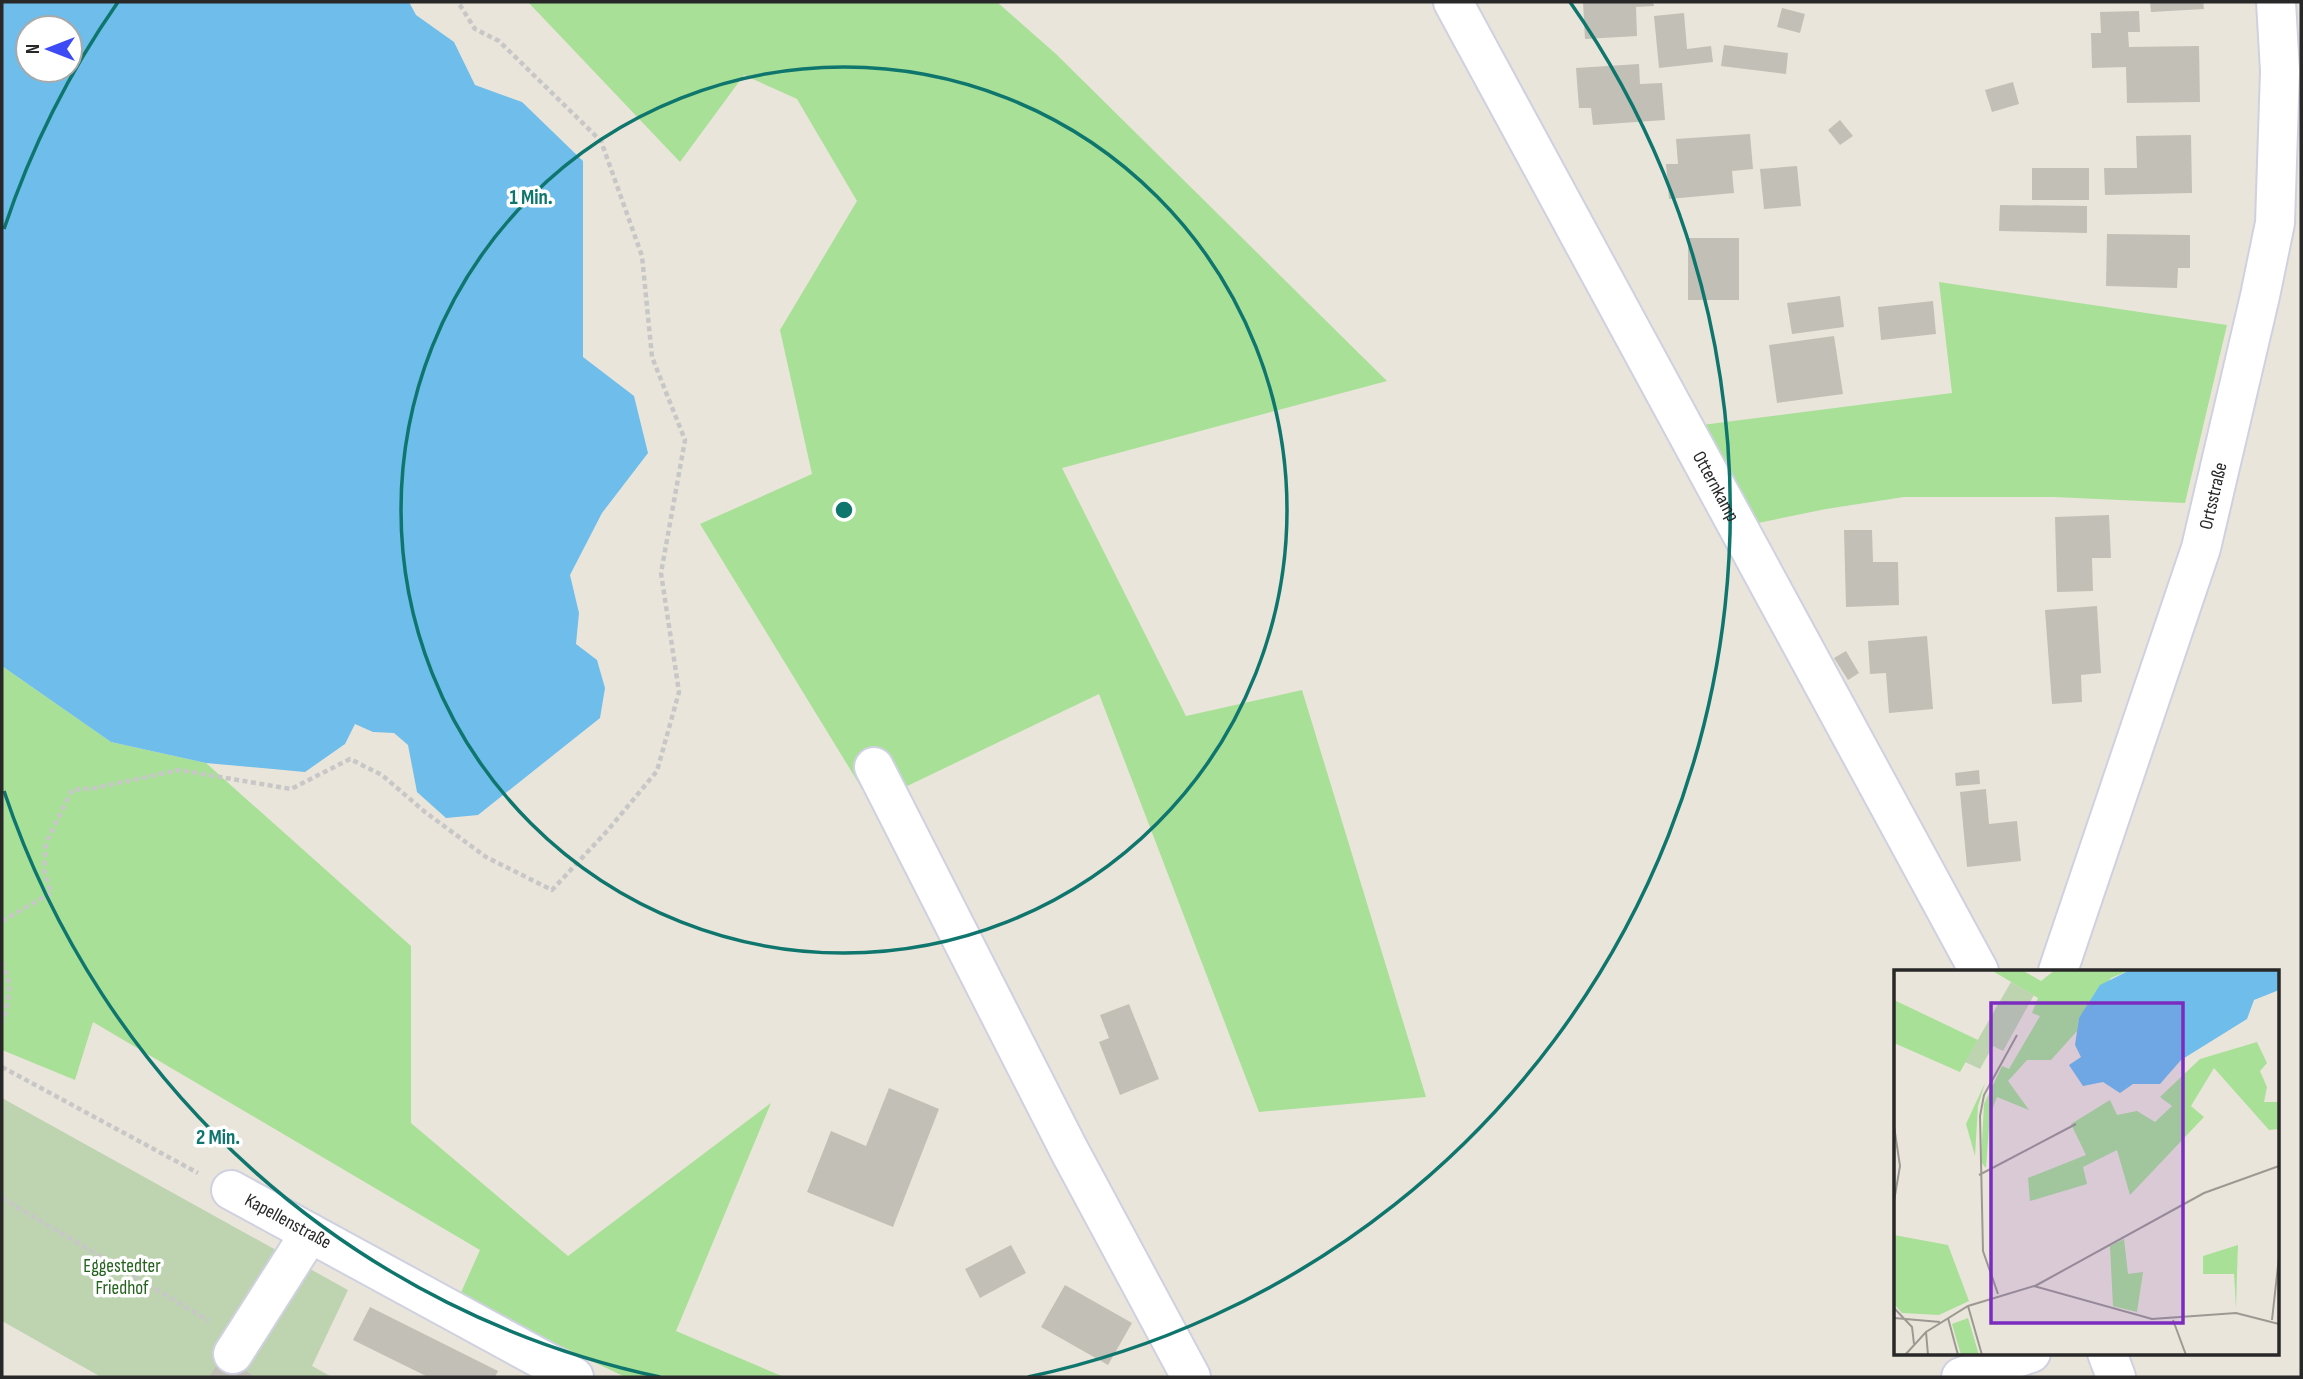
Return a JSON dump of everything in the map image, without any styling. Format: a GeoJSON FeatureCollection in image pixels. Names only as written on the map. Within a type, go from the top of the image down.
{"type":"FeatureCollection","features":[{"type":"Feature","properties":{"kind":"street","name":"Otternkamp"},"geometry":{"type":"LineString","coordinates":[[1453,2],[1978,970]]}},
{"type":"Feature","properties":{"kind":"street","name":"Ortsstraße"},"geometry":{"type":"LineString","coordinates":[[2058,970],[2201,548],[2275,223],[2291,67],[2276,2]]}},
{"type":"Feature","properties":{"kind":"street"},"geometry":{"type":"LineString","coordinates":[[874,766],[1069,1150],[1191,1377]]}},
{"type":"Feature","properties":{"kind":"street","name":"Kapellenstraße"},"geometry":{"type":"LineString","coordinates":[[231,1190],[574,1377]]}},
{"type":"Feature","properties":{"kind":"street"},"geometry":{"type":"LineString","coordinates":[[237,1347],[310,1233]]}},
{"type":"Feature","properties":{"kind":"street"},"geometry":{"type":"LineString","coordinates":[[1961,1377],[2028,1354]]}},
{"type":"Feature","properties":{"kind":"street"},"geometry":{"type":"LineString","coordinates":[[2106,1354],[2116,1377]]}},
{"type":"Feature","properties":{"kind":"path"},"geometry":{"type":"LineString","coordinates":[[2,921],[51,893],[44,870],[46,843],[72,790],[179,770],[291,789],[350,759],[382,775],[425,812],[486,857],[552,890],[608,830],[657,771],[679,692],[661,573],[685,440],[652,356],[642,256],[601,141],[499,41],[475,29],[458,2]]}},
{"type":"Feature","properties":{"kind":"path"},"geometry":{"type":"LineString","coordinates":[[2,962],[10,980],[2,1023]]}},
{"type":"Feature","properties":{"kind":"path","name":"Kapellenstraße"},"geometry":{"type":"LineString","coordinates":[[2,1067],[231,1190]]}},
{"type":"Feature","properties":{"kind":"path"},"geometry":{"type":"LineString","coordinates":[[2,1198],[237,1347]]}},
{"type":"Feature","properties":{"kind":"green space"},"geometry":{"type":"Polygon","coordinates":[[[528,2],[997,2],[1056,54],[1387,381],[1062,468],[1186,716],[1302,690],[1426,1097],[1259,1112],[1099,694],[872,805],[700,524],[812,474],[780,330],[857,201],[797,99],[744,75],[680,162],[528,2]]]}},
{"type":"Feature","properties":{"kind":"green space"},"geometry":{"type":"Polygon","coordinates":[[[1939,282],[2227,325],[2185,503],[2054,497],[1904,497],[1753,524],[1702,425],[1952,393],[1939,282]]]}},
{"type":"Feature","properties":{"kind":"green space"},"geometry":{"type":"Polygon","coordinates":[[[2,666],[111,742],[206,763],[411,946],[411,1123],[568,1256],[771,1103],[676,1331],[784,1377],[625,1377],[459,1297],[480,1250],[93,1022],[75,1080],[2,1050],[2,666]]]}},
{"type":"Feature","properties":{"kind":"green space","name":"Eggestedter Friedhof"},"geometry":{"type":"Polygon","coordinates":[[[2,1098],[348,1290],[312,1366],[332,1377],[101,1377],[2,1321],[2,1098]]]}},
{"type":"Feature","properties":{"kind":"water"},"geometry":{"type":"Polygon","coordinates":[[[2,2],[409,2],[416,15],[454,42],[475,85],[522,102],[583,161],[583,357],[634,396],[648,453],[602,513],[570,575],[579,613],[576,644],[597,660],[605,688],[600,718],[478,815],[446,818],[417,792],[408,745],[394,733],[373,732],[355,724],[345,744],[305,772],[206,763],[111,742],[2,666],[2,2]]]}},
{"type":"Feature","properties":{"kind":"building"},"geometry":{"type":"Polygon","coordinates":[[[1583,2],[1653,2],[1654,6],[1636,7],[1637,36],[1585,39],[1583,2]]]}},
{"type":"Feature","properties":{"kind":"building"},"geometry":{"type":"Polygon","coordinates":[[[2150,2],[2203,2],[2204,9],[2151,12],[2150,2]]]}},
{"type":"Feature","properties":{"kind":"building"},"geometry":{"type":"Polygon","coordinates":[[[1782,8],[1805,14],[1800,33],[1777,27],[1782,8]]]}},
{"type":"Feature","properties":{"kind":"building"},"geometry":{"type":"Polygon","coordinates":[[[2139,11],[2140,32],[2128,32],[2129,47],[2199,46],[2200,102],[2127,103],[2126,67],[2092,68],[2091,33],[2101,33],[2100,12],[2139,11]]]}},
{"type":"Feature","properties":{"kind":"building"},"geometry":{"type":"Polygon","coordinates":[[[1684,13],[1687,49],[1711,46],[1713,62],[1659,68],[1654,16],[1684,13]]]}},
{"type":"Feature","properties":{"kind":"building"},"geometry":{"type":"Polygon","coordinates":[[[1724,45],[1788,53],[1786,74],[1721,66],[1724,45]]]}},
{"type":"Feature","properties":{"kind":"building"},"geometry":{"type":"Polygon","coordinates":[[[1639,64],[1640,84],[1662,83],[1665,120],[1593,125],[1591,108],[1579,108],[1576,68],[1639,64]]]}},
{"type":"Feature","properties":{"kind":"building"},"geometry":{"type":"Polygon","coordinates":[[[2013,82],[2019,104],[1992,112],[1985,90],[2013,82]]]}},
{"type":"Feature","properties":{"kind":"building"},"geometry":{"type":"Polygon","coordinates":[[[1840,120],[1853,136],[1840,145],[1828,130],[1840,120]]]}},
{"type":"Feature","properties":{"kind":"building"},"geometry":{"type":"Polygon","coordinates":[[[1750,134],[1753,169],[1732,171],[1734,193],[1669,199],[1666,164],[1678,164],[1676,139],[1750,134]]]}},
{"type":"Feature","properties":{"kind":"building"},"geometry":{"type":"Polygon","coordinates":[[[2191,135],[2192,193],[2105,195],[2104,168],[2137,168],[2136,136],[2191,135]]]}},
{"type":"Feature","properties":{"kind":"building"},"geometry":{"type":"Polygon","coordinates":[[[1797,166],[1801,206],[1764,209],[1760,169],[1797,166]]]}},
{"type":"Feature","properties":{"kind":"building"},"geometry":{"type":"Polygon","coordinates":[[[2032,168],[2089,168],[2089,200],[2032,200],[2032,168]]]}},
{"type":"Feature","properties":{"kind":"building"},"geometry":{"type":"Polygon","coordinates":[[[2000,205],[2087,206],[2087,233],[1999,231],[2000,205]]]}},
{"type":"Feature","properties":{"kind":"building"},"geometry":{"type":"Polygon","coordinates":[[[2107,234],[2190,235],[2190,268],[2178,268],[2177,288],[2106,286],[2107,234]]]}},
{"type":"Feature","properties":{"kind":"building"},"geometry":{"type":"Polygon","coordinates":[[[1688,238],[1739,238],[1739,300],[1688,300],[1688,238]]]}},
{"type":"Feature","properties":{"kind":"building"},"geometry":{"type":"Polygon","coordinates":[[[1840,296],[1844,327],[1792,334],[1787,303],[1840,296]]]}},
{"type":"Feature","properties":{"kind":"building"},"geometry":{"type":"Polygon","coordinates":[[[1933,301],[1936,334],[1881,340],[1878,307],[1933,301]]]}},
{"type":"Feature","properties":{"kind":"building"},"geometry":{"type":"Polygon","coordinates":[[[1834,336],[1843,394],[1777,403],[1769,345],[1834,336]]]}},
{"type":"Feature","properties":{"kind":"building"},"geometry":{"type":"Polygon","coordinates":[[[2109,515],[2111,558],[2092,558],[2093,591],[2057,592],[2055,517],[2109,515]]]}},
{"type":"Feature","properties":{"kind":"building"},"geometry":{"type":"Polygon","coordinates":[[[1844,530],[1872,530],[1873,562],[1898,562],[1899,605],[1846,607],[1844,530]]]}},
{"type":"Feature","properties":{"kind":"building"},"geometry":{"type":"Polygon","coordinates":[[[2097,606],[2101,673],[2081,675],[2082,702],[2052,704],[2045,610],[2097,606]]]}},
{"type":"Feature","properties":{"kind":"building"},"geometry":{"type":"Polygon","coordinates":[[[1927,636],[1933,709],[1889,713],[1886,673],[1870,674],[1868,641],[1927,636]]]}},
{"type":"Feature","properties":{"kind":"building"},"geometry":{"type":"Polygon","coordinates":[[[1846,651],[1859,673],[1848,680],[1834,658],[1846,651]]]}},
{"type":"Feature","properties":{"kind":"building"},"geometry":{"type":"Polygon","coordinates":[[[1979,770],[1980,784],[1956,786],[1955,773],[1979,770]]]}},
{"type":"Feature","properties":{"kind":"building"},"geometry":{"type":"Polygon","coordinates":[[[1986,789],[1989,824],[2017,821],[2021,861],[1967,867],[1960,792],[1986,789]]]}},
{"type":"Feature","properties":{"kind":"building"},"geometry":{"type":"Polygon","coordinates":[[[1129,1004],[1159,1079],[1120,1095],[1099,1042],[1109,1038],[1100,1015],[1129,1004]]]}},
{"type":"Feature","properties":{"kind":"building"},"geometry":{"type":"Polygon","coordinates":[[[889,1088],[939,1109],[893,1227],[807,1192],[831,1131],[866,1146],[889,1088]]]}},
{"type":"Feature","properties":{"kind":"building"},"geometry":{"type":"Polygon","coordinates":[[[1011,1245],[1026,1273],[980,1298],[965,1269],[1011,1245]]]}},
{"type":"Feature","properties":{"kind":"building"},"geometry":{"type":"Polygon","coordinates":[[[1065,1285],[1132,1323],[1108,1365],[1041,1327],[1065,1285]]]}},
{"type":"Feature","properties":{"kind":"building"},"geometry":{"type":"Polygon","coordinates":[[[370,1307],[498,1371],[495,1377],[428,1377],[353,1340],[370,1307]]]}},
{"type":"Feature","properties":{"kind":"building"},"geometry":{"type":"Polygon","coordinates":[[[223,1356],[255,1377],[209,1377],[223,1356]]]}}]}
